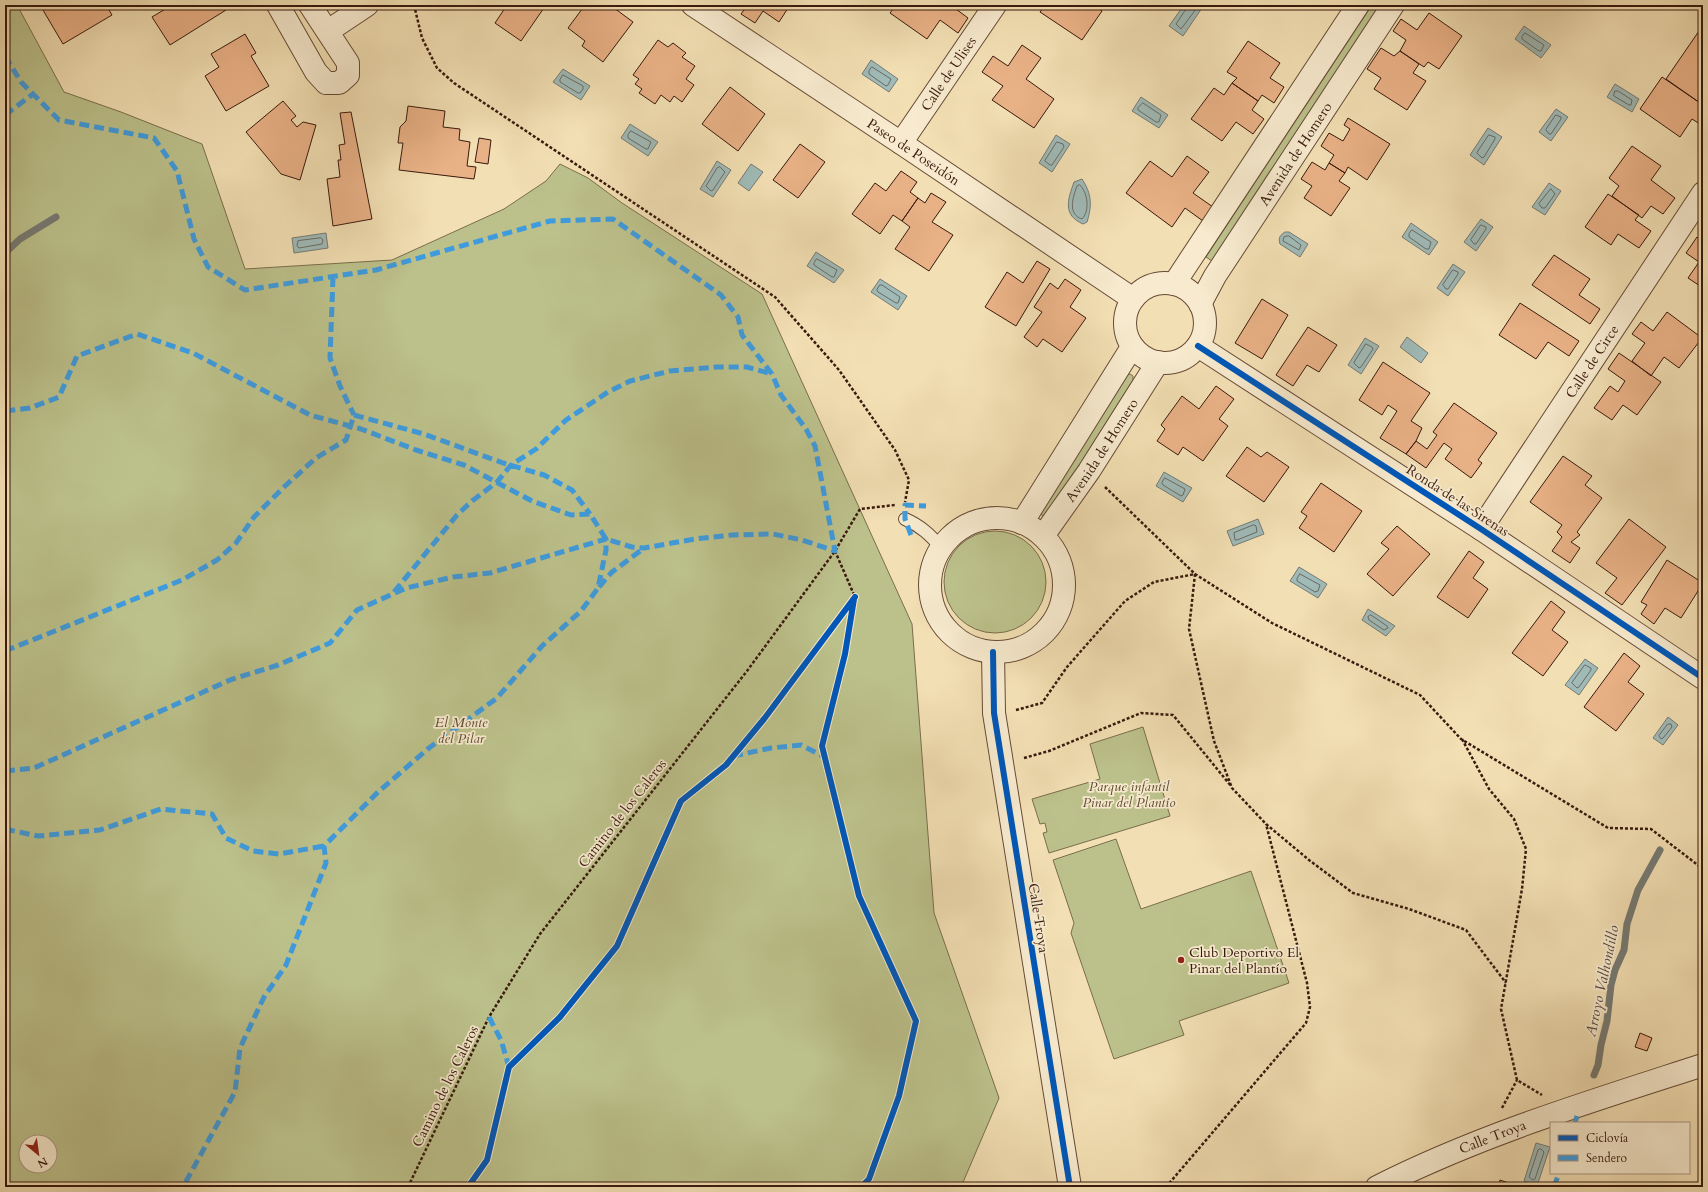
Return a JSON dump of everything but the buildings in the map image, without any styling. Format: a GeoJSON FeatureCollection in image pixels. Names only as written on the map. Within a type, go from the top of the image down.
{"type":"FeatureCollection","features":[{"type":"Feature","properties":{"kind":"street"},"geometry":{"type":"LineString","coordinates":[[278,5],[316,72],[326,83],[339,83],[348,75],[348,63],[310,5]]}},
{"type":"Feature","properties":{"kind":"street"},"geometry":{"type":"LineString","coordinates":[[328,32],[367,5]]}},
{"type":"Feature","properties":{"kind":"street","name":"Paseo de Poseidón"},"geometry":{"type":"LineString","coordinates":[[693,5],[902,143],[1133,299]]}},
{"type":"Feature","properties":{"kind":"street","name":"Calle de Ulises"},"geometry":{"type":"LineString","coordinates":[[902,143],[995,5]]}},
{"type":"Feature","properties":{"kind":"street","name":"Avenida de Homero"},"geometry":{"type":"LineString","coordinates":[[1174,284],[1358,5]]}},
{"type":"Feature","properties":{"kind":"street","name":"Avenida de Homero"},"geometry":{"type":"LineString","coordinates":[[1200,304],[1215,276],[1393,5]]}},
{"type":"Feature","properties":{"kind":"street","name":"Calle de Circe"},"geometry":{"type":"LineString","coordinates":[[1481,529],[1703,193]]}},
{"type":"Feature","properties":{"kind":"street"},"geometry":{"type":"LineString","coordinates":[[1162,283],[1174,284],[1189,292],[1200,304],[1204,314],[1205,326],[1203,336],[1198,346],[1190,354],[1180,360],[1169,363],[1148,360],[1132,347],[1126,335],[1125,323],[1127,310],[1133,299],[1141,291],[1162,283]]}},
{"type":"Feature","properties":{"kind":"street","name":"Ronda de las Sirenas"},"geometry":{"type":"LineString","coordinates":[[1198,346],[1481,529],[1703,678]]}},
{"type":"Feature","properties":{"kind":"street","name":"Avenida de Homero"},"geometry":{"type":"LineString","coordinates":[[1022,523],[1132,347]]}},
{"type":"Feature","properties":{"kind":"street","name":"Avenida de Homero"},"geometry":{"type":"LineString","coordinates":[[1043,536],[1089,471],[1158,362]]}},
{"type":"Feature","properties":{"kind":"street"},"geometry":{"type":"LineString","coordinates":[[1000,518],[1022,523],[1033,528],[1043,536],[1056,552],[1063,572],[1064,592],[1059,612],[1048,629],[1032,643],[1013,650],[993,652],[973,648],[956,638],[941,624],[933,606],[930,586],[933,565],[941,547],[957,531],[977,521],[1000,518]]}},
{"type":"Feature","properties":{"kind":"street","name":"Calle Troya"},"geometry":{"type":"LineString","coordinates":[[993,652],[994,713],[1070,1187]]}},
{"type":"Feature","properties":{"kind":"street","name":"Calle Troya"},"geometry":{"type":"LineString","coordinates":[[1377,1187],[1414,1168],[1512,1127],[1572,1106],[1703,1065]]}},
{"type":"Feature","properties":{"kind":"lane"},"geometry":{"type":"LineString","coordinates":[[905,519],[918,524],[931,535],[941,547]]}},
{"type":"Feature","properties":{"kind":"path"},"geometry":{"type":"LineString","coordinates":[[414,5],[422,38],[437,68],[454,83],[775,297],[838,370],[895,450],[909,480],[905,505]]}},
{"type":"Feature","properties":{"kind":"path"},"geometry":{"type":"LineString","coordinates":[[1102,484],[1195,574],[1272,623],[1420,695],[1462,739],[1608,828],[1651,829],[1703,869]]}},
{"type":"Feature","properties":{"kind":"path"},"geometry":{"type":"LineString","coordinates":[[834,550],[855,597],[845,654],[822,746],[859,896],[916,1021],[899,1096],[869,1179],[862,1187]]}},
{"type":"Feature","properties":{"kind":"path"},"geometry":{"type":"LineString","coordinates":[[1015,711],[1042,703],[1067,667],[1125,602],[1154,582],[1195,574]]}},
{"type":"Feature","properties":{"kind":"path"},"geometry":{"type":"LineString","coordinates":[[1195,574],[1189,629],[1214,741],[1232,788]]}},
{"type":"Feature","properties":{"kind":"path"},"geometry":{"type":"LineString","coordinates":[[1023,758],[1049,751],[1141,713],[1173,715],[1232,788],[1266,824],[1309,860],[1353,893],[1409,909],[1466,930],[1506,983]]}},
{"type":"Feature","properties":{"kind":"path"},"geometry":{"type":"LineString","coordinates":[[1462,739],[1489,789],[1514,819],[1526,849],[1522,889],[1501,1009],[1517,1080],[1500,1112]]}},
{"type":"Feature","properties":{"kind":"path"},"geometry":{"type":"LineString","coordinates":[[1166,1187],[1306,1023],[1310,1007],[1307,983],[1266,824]]}},
{"type":"Feature","properties":{"kind":"path"},"geometry":{"type":"LineString","coordinates":[[1517,1080],[1544,1096]]}},
{"type":"Feature","properties":{"kind":"green space","name":"El Monte del Pilar"},"geometry":{"type":"Polygon","coordinates":[[[5,5],[17,5],[64,92],[121,112],[202,144],[245,269],[392,260],[504,209],[546,181],[560,164],[588,178],[622,203],[762,294],[912,624],[934,913],[999,1098],[961,1187],[5,1187],[5,5]]]}},
{"type":"Feature","properties":{"kind":"green space"},"geometry":{"type":"Polygon","coordinates":[[[1372,5],[1381,5],[1212,261],[1206,257],[1372,5]]]}},
{"type":"Feature","properties":{"kind":"green space"},"geometry":{"type":"Polygon","coordinates":[[[1130,374],[1133,376],[1133,380],[1049,513],[1046,517],[1040,514],[1127,375],[1130,374]]]}},
{"type":"Feature","properties":{"kind":"green space"},"geometry":{"type":"Polygon","coordinates":[[[995,531],[1005,532],[1024,539],[1038,553],[1045,572],[1045,592],[1038,611],[1024,625],[1005,632],[995,633],[985,632],[966,625],[952,611],[945,592],[944,582],[945,572],[952,553],[966,539],[985,532],[995,531]]]}},
{"type":"Feature","properties":{"kind":"green space","name":"Parque infantil Pinar del Plantío"},"geometry":{"type":"Polygon","coordinates":[[[1143,727],[1170,816],[1049,853],[1043,833],[1047,832],[1045,823],[1040,824],[1032,799],[1100,779],[1090,744],[1143,727]]]}},
{"type":"Feature","properties":{"kind":"green space","name":"Club Deportivo El Pinar del Plantío"},"geometry":{"type":"Polygon","coordinates":[[[1116,839],[1141,909],[1251,871],[1289,983],[1179,1021],[1184,1035],[1114,1059],[1071,933],[1074,923],[1053,860],[1116,839]]]}},
{"type":"Feature","properties":{"kind":"water"},"geometry":{"type":"Polygon","coordinates":[[[1184,5],[1204,5],[1183,36],[1169,26],[1184,5]]]}},
{"type":"Feature","properties":{"kind":"water"},"geometry":{"type":"Polygon","coordinates":[[[1524,26],[1551,45],[1541,58],[1515,39],[1524,26]]]}},
{"type":"Feature","properties":{"kind":"water"},"geometry":{"type":"Polygon","coordinates":[[[871,60],[898,79],[889,92],[862,74],[871,60]]]}},
{"type":"Feature","properties":{"kind":"water"},"geometry":{"type":"Polygon","coordinates":[[[563,69],[590,86],[581,100],[553,82],[563,69]]]}},
{"type":"Feature","properties":{"kind":"water"},"geometry":{"type":"Polygon","coordinates":[[[1615,84],[1639,99],[1632,112],[1607,97],[1615,84]]]}},
{"type":"Feature","properties":{"kind":"water"},"geometry":{"type":"Polygon","coordinates":[[[1141,97],[1168,115],[1159,128],[1132,111],[1141,97]]]}},
{"type":"Feature","properties":{"kind":"water"},"geometry":{"type":"Polygon","coordinates":[[[1556,109],[1568,117],[1551,141],[1539,132],[1556,109]]]}},
{"type":"Feature","properties":{"kind":"water"},"geometry":{"type":"Polygon","coordinates":[[[630,124],[658,142],[648,156],[621,138],[630,124]]]}},
{"type":"Feature","properties":{"kind":"water"},"geometry":{"type":"Polygon","coordinates":[[[1488,128],[1502,137],[1484,165],[1470,155],[1488,128]]]}},
{"type":"Feature","properties":{"kind":"water"},"geometry":{"type":"Polygon","coordinates":[[[1056,135],[1070,144],[1052,172],[1039,163],[1056,135]]]}},
{"type":"Feature","properties":{"kind":"water"},"geometry":{"type":"Polygon","coordinates":[[[717,161],[731,170],[713,197],[700,189],[717,161]]]}},
{"type":"Feature","properties":{"kind":"water"},"geometry":{"type":"Polygon","coordinates":[[[751,164],[763,172],[749,191],[738,183],[751,164]]]}},
{"type":"Feature","properties":{"kind":"water"},"geometry":{"type":"Polygon","coordinates":[[[1082,179],[1088,190],[1090,200],[1090,211],[1087,222],[1083,224],[1072,216],[1068,206],[1074,182],[1082,179]]]}},
{"type":"Feature","properties":{"kind":"water"},"geometry":{"type":"Polygon","coordinates":[[[1549,183],[1561,191],[1545,215],[1532,207],[1549,183]]]}},
{"type":"Feature","properties":{"kind":"water"},"geometry":{"type":"Polygon","coordinates":[[[1481,219],[1493,227],[1476,251],[1464,242],[1481,219]]]}},
{"type":"Feature","properties":{"kind":"water"},"geometry":{"type":"Polygon","coordinates":[[[1411,223],[1438,242],[1429,255],[1402,237],[1411,223]]]}},
{"type":"Feature","properties":{"kind":"water"},"geometry":{"type":"Polygon","coordinates":[[[1285,232],[1289,232],[1308,244],[1300,257],[1280,244],[1280,237],[1285,232]]]}},
{"type":"Feature","properties":{"kind":"water"},"geometry":{"type":"Polygon","coordinates":[[[326,233],[328,248],[294,253],[292,238],[326,233]]]}},
{"type":"Feature","properties":{"kind":"water"},"geometry":{"type":"Polygon","coordinates":[[[816,252],[844,270],[834,283],[807,266],[816,252]]]}},
{"type":"Feature","properties":{"kind":"water"},"geometry":{"type":"Polygon","coordinates":[[[1453,264],[1465,272],[1448,296],[1437,288],[1453,264]]]}},
{"type":"Feature","properties":{"kind":"water"},"geometry":{"type":"Polygon","coordinates":[[[880,279],[907,296],[898,310],[871,292],[880,279]]]}},
{"type":"Feature","properties":{"kind":"water"},"geometry":{"type":"Polygon","coordinates":[[[1407,337],[1428,353],[1421,363],[1400,347],[1407,337]]]}},
{"type":"Feature","properties":{"kind":"water"},"geometry":{"type":"Polygon","coordinates":[[[1365,338],[1379,346],[1361,374],[1348,365],[1365,338]]]}},
{"type":"Feature","properties":{"kind":"water"},"geometry":{"type":"Polygon","coordinates":[[[1164,472],[1192,488],[1183,502],[1156,486],[1164,472]]]}},
{"type":"Feature","properties":{"kind":"water"},"geometry":{"type":"Polygon","coordinates":[[[1258,519],[1264,534],[1233,546],[1227,531],[1258,519]]]}},
{"type":"Feature","properties":{"kind":"water"},"geometry":{"type":"Polygon","coordinates":[[[1299,567],[1327,584],[1318,598],[1290,581],[1299,567]]]}},
{"type":"Feature","properties":{"kind":"water"},"geometry":{"type":"Polygon","coordinates":[[[1368,609],[1395,626],[1386,636],[1362,620],[1368,609]]]}},
{"type":"Feature","properties":{"kind":"water"},"geometry":{"type":"Polygon","coordinates":[[[1585,659],[1598,668],[1579,695],[1565,685],[1585,659]]]}},
{"type":"Feature","properties":{"kind":"water"},"geometry":{"type":"Polygon","coordinates":[[[1668,717],[1678,725],[1663,745],[1653,738],[1668,717]]]}},
{"type":"Feature","properties":{"kind":"water"},"geometry":{"type":"Polygon","coordinates":[[[1536,1143],[1550,1147],[1537,1186],[1524,1181],[1536,1143]]]}},
{"type":"Feature","properties":{"kind":"waterway"},"geometry":{"type":"LineString","coordinates":[[5,253],[20,239],[56,217]]}},
{"type":"Feature","properties":{"kind":"waterway","name":"Arroyo Valhondillo"},"geometry":{"type":"LineString","coordinates":[[1594,1075],[1598,1065],[1607,1021],[1611,985],[1615,970],[1624,950],[1627,924],[1638,890],[1660,850]]}},
{"type":"Feature","properties":{"kind":"marked path"},"geometry":{"type":"LineString","coordinates":[[5,56],[21,82],[59,120],[154,138],[177,171],[194,239],[208,267],[245,290],[376,270],[550,221],[613,219],[721,295],[738,317],[742,335],[772,374],[781,395],[806,429],[815,446],[835,551],[802,540],[773,534],[732,535],[695,539],[644,548],[632,547],[606,539],[590,514],[571,515],[532,501],[464,465],[416,450],[361,429],[310,415],[193,353],[137,334],[77,356],[59,397],[30,408],[5,411]]}},
{"type":"Feature","properties":{"kind":"marked path"},"geometry":{"type":"LineString","coordinates":[[5,115],[33,94]]}},
{"type":"Feature","properties":{"kind":"marked path"},"geometry":{"type":"LineString","coordinates":[[333,277],[330,358],[340,386],[354,415]]}},
{"type":"Feature","properties":{"kind":"marked path"},"geometry":{"type":"LineString","coordinates":[[394,592],[457,515],[472,501],[497,482],[511,465],[536,449],[566,420],[608,392],[630,381],[670,371],[717,367],[747,367],[772,374]]}},
{"type":"Feature","properties":{"kind":"marked path"},"geometry":{"type":"LineString","coordinates":[[5,651],[182,580],[217,560],[236,543],[254,517],[285,486],[316,458],[346,440],[354,415],[424,434],[503,463],[544,475],[572,490],[590,514]]}},
{"type":"Feature","properties":{"kind":"marked path"},"geometry":{"type":"LineString","coordinates":[[911,535],[905,519],[905,505],[926,506]]}},
{"type":"Feature","properties":{"kind":"marked path"},"geometry":{"type":"LineString","coordinates":[[5,771],[34,768],[230,680],[278,665],[330,643],[357,610],[406,588],[453,577],[490,573],[606,539],[606,550],[598,588],[581,611],[542,646],[497,698],[429,748],[378,792],[324,846],[326,863],[286,965],[264,997],[240,1048],[235,1092],[183,1187]]}},
{"type":"Feature","properties":{"kind":"marked path"},"geometry":{"type":"LineString","coordinates":[[599,587],[612,572],[644,548]]}},
{"type":"Feature","properties":{"kind":"marked path"},"geometry":{"type":"LineString","coordinates":[[733,756],[771,748],[801,745],[825,757]]}},
{"type":"Feature","properties":{"kind":"marked path"},"geometry":{"type":"LineString","coordinates":[[5,829],[38,836],[100,830],[161,809],[212,814],[226,838],[253,851],[279,854],[324,846]]}},
{"type":"Feature","properties":{"kind":"marked path"},"geometry":{"type":"LineString","coordinates":[[489,1017],[501,1040],[509,1067]]}},
{"type":"Feature","properties":{"kind":"marked path"},"geometry":{"type":"LineString","coordinates":[[1575,1122],[1577,1116]]}},
{"type":"Feature","properties":{"kind":"marked path"},"geometry":{"type":"LineString","coordinates":[[1554,1187],[1559,1174]]}},
{"type":"Feature","properties":{"kind":"cycle path"},"geometry":{"type":"LineString","coordinates":[[1198,346],[1481,529],[1703,678]]}},
{"type":"Feature","properties":{"kind":"cycle path"},"geometry":{"type":"LineString","coordinates":[[468,1187],[487,1160],[509,1067],[560,1017],[617,946],[681,801],[726,765],[764,719],[855,597]]}},
{"type":"Feature","properties":{"kind":"cycle path"},"geometry":{"type":"LineString","coordinates":[[854,599],[845,654],[822,746],[859,896],[916,1021],[899,1096],[869,1179],[861,1187]]}},
{"type":"Feature","properties":{"kind":"cycle path"},"geometry":{"type":"LineString","coordinates":[[993,652],[994,713],[1070,1187]]}},
{"type":"Feature","properties":{"kind":"place","name":"Club Deportivo El Pinar del Plantío"},"geometry":{"type":"Point","coordinates":[1181,960]}}]}
